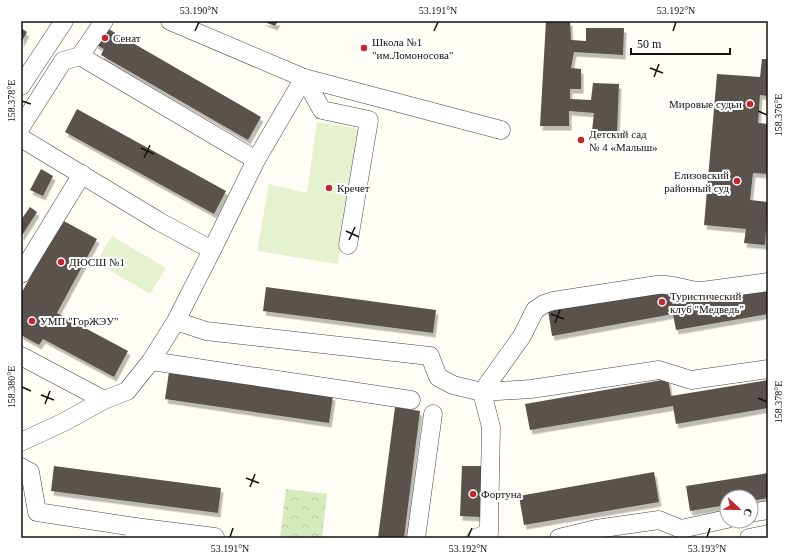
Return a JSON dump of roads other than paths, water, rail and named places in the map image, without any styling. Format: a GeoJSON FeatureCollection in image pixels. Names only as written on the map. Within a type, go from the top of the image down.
{"type":"FeatureCollection","features":[{"type":"Feature","properties":{"kind":"street"},"geometry":{"type":"LineString","coordinates":[[21,86],[64,21]]}},
{"type":"Feature","properties":{"kind":"street"},"geometry":{"type":"LineString","coordinates":[[21,127],[63,61],[80,56],[104,21]]}},
{"type":"Feature","properties":{"kind":"street"},"geometry":{"type":"LineString","coordinates":[[170,21],[304,78],[501,130]]}},
{"type":"Feature","properties":{"kind":"street"},"geometry":{"type":"LineString","coordinates":[[80,56],[256,160]]}},
{"type":"Feature","properties":{"kind":"street"},"geometry":{"type":"LineString","coordinates":[[21,442],[64,422],[104,400],[127,391],[151,361],[176,321],[256,160],[304,78]]}},
{"type":"Feature","properties":{"kind":"street"},"geometry":{"type":"LineString","coordinates":[[304,78],[322,110],[369,120],[348,245]]}},
{"type":"Feature","properties":{"kind":"street"},"geometry":{"type":"LineString","coordinates":[[21,138],[160,222],[212,250]]}},
{"type":"Feature","properties":{"kind":"street"},"geometry":{"type":"LineString","coordinates":[[21,274],[82,174]]}},
{"type":"Feature","properties":{"kind":"street"},"geometry":{"type":"LineString","coordinates":[[485,536],[491,427],[482,392],[522,336],[535,310],[553,300],[657,285],[667,284],[694,291],[702,291],[768,282]]}},
{"type":"Feature","properties":{"kind":"street"},"geometry":{"type":"LineString","coordinates":[[176,321],[206,331],[430,356],[438,377],[452,385],[482,392],[531,390],[659,370],[691,380],[768,368]]}},
{"type":"Feature","properties":{"kind":"street"},"geometry":{"type":"LineString","coordinates":[[21,356],[104,400]]}},
{"type":"Feature","properties":{"kind":"street"},"geometry":{"type":"LineString","coordinates":[[151,361],[410,400]]}},
{"type":"Feature","properties":{"kind":"street"},"geometry":{"type":"LineString","coordinates":[[416,538],[433,414]]}},
{"type":"Feature","properties":{"kind":"street"},"geometry":{"type":"LineString","coordinates":[[21,467],[30,472],[37,512],[134,533],[215,537]]}},
{"type":"Feature","properties":{"kind":"street"},"geometry":{"type":"LineString","coordinates":[[559,538],[596,529],[659,520],[681,529],[719,521]]}},
{"type":"Feature","properties":{"kind":"street"},"geometry":{"type":"LineString","coordinates":[[749,538],[768,534]]}},
{"type":"Feature","properties":{"kind":"place","name":"Сенат"},"geometry":{"type":"Point","coordinates":[105,38]}},
{"type":"Feature","properties":{"kind":"place","name":"Школа №1 \"им.Ломоносова\""},"geometry":{"type":"Point","coordinates":[364,48]}},
{"type":"Feature","properties":{"kind":"place","name":"Мировые судьи"},"geometry":{"type":"Point","coordinates":[750,104]}},
{"type":"Feature","properties":{"kind":"place","name":"Детский сад № 4 «Малыш»"},"geometry":{"type":"Point","coordinates":[581,140]}},
{"type":"Feature","properties":{"kind":"place","name":"Елизовский районный суд"},"geometry":{"type":"Point","coordinates":[737,181]}},
{"type":"Feature","properties":{"kind":"place","name":"Кречет"},"geometry":{"type":"Point","coordinates":[329,188]}},
{"type":"Feature","properties":{"kind":"place","name":"ДЮСШ №1"},"geometry":{"type":"Point","coordinates":[61,262]}},
{"type":"Feature","properties":{"kind":"place","name":"Туристический клуб \"Медведь\""},"geometry":{"type":"Point","coordinates":[662,302]}},
{"type":"Feature","properties":{"kind":"place","name":"УМП \"ГорЖЭУ\""},"geometry":{"type":"Point","coordinates":[32,321]}},
{"type":"Feature","properties":{"kind":"place","name":"Фортуна"},"geometry":{"type":"Point","coordinates":[473,494]}}]}
